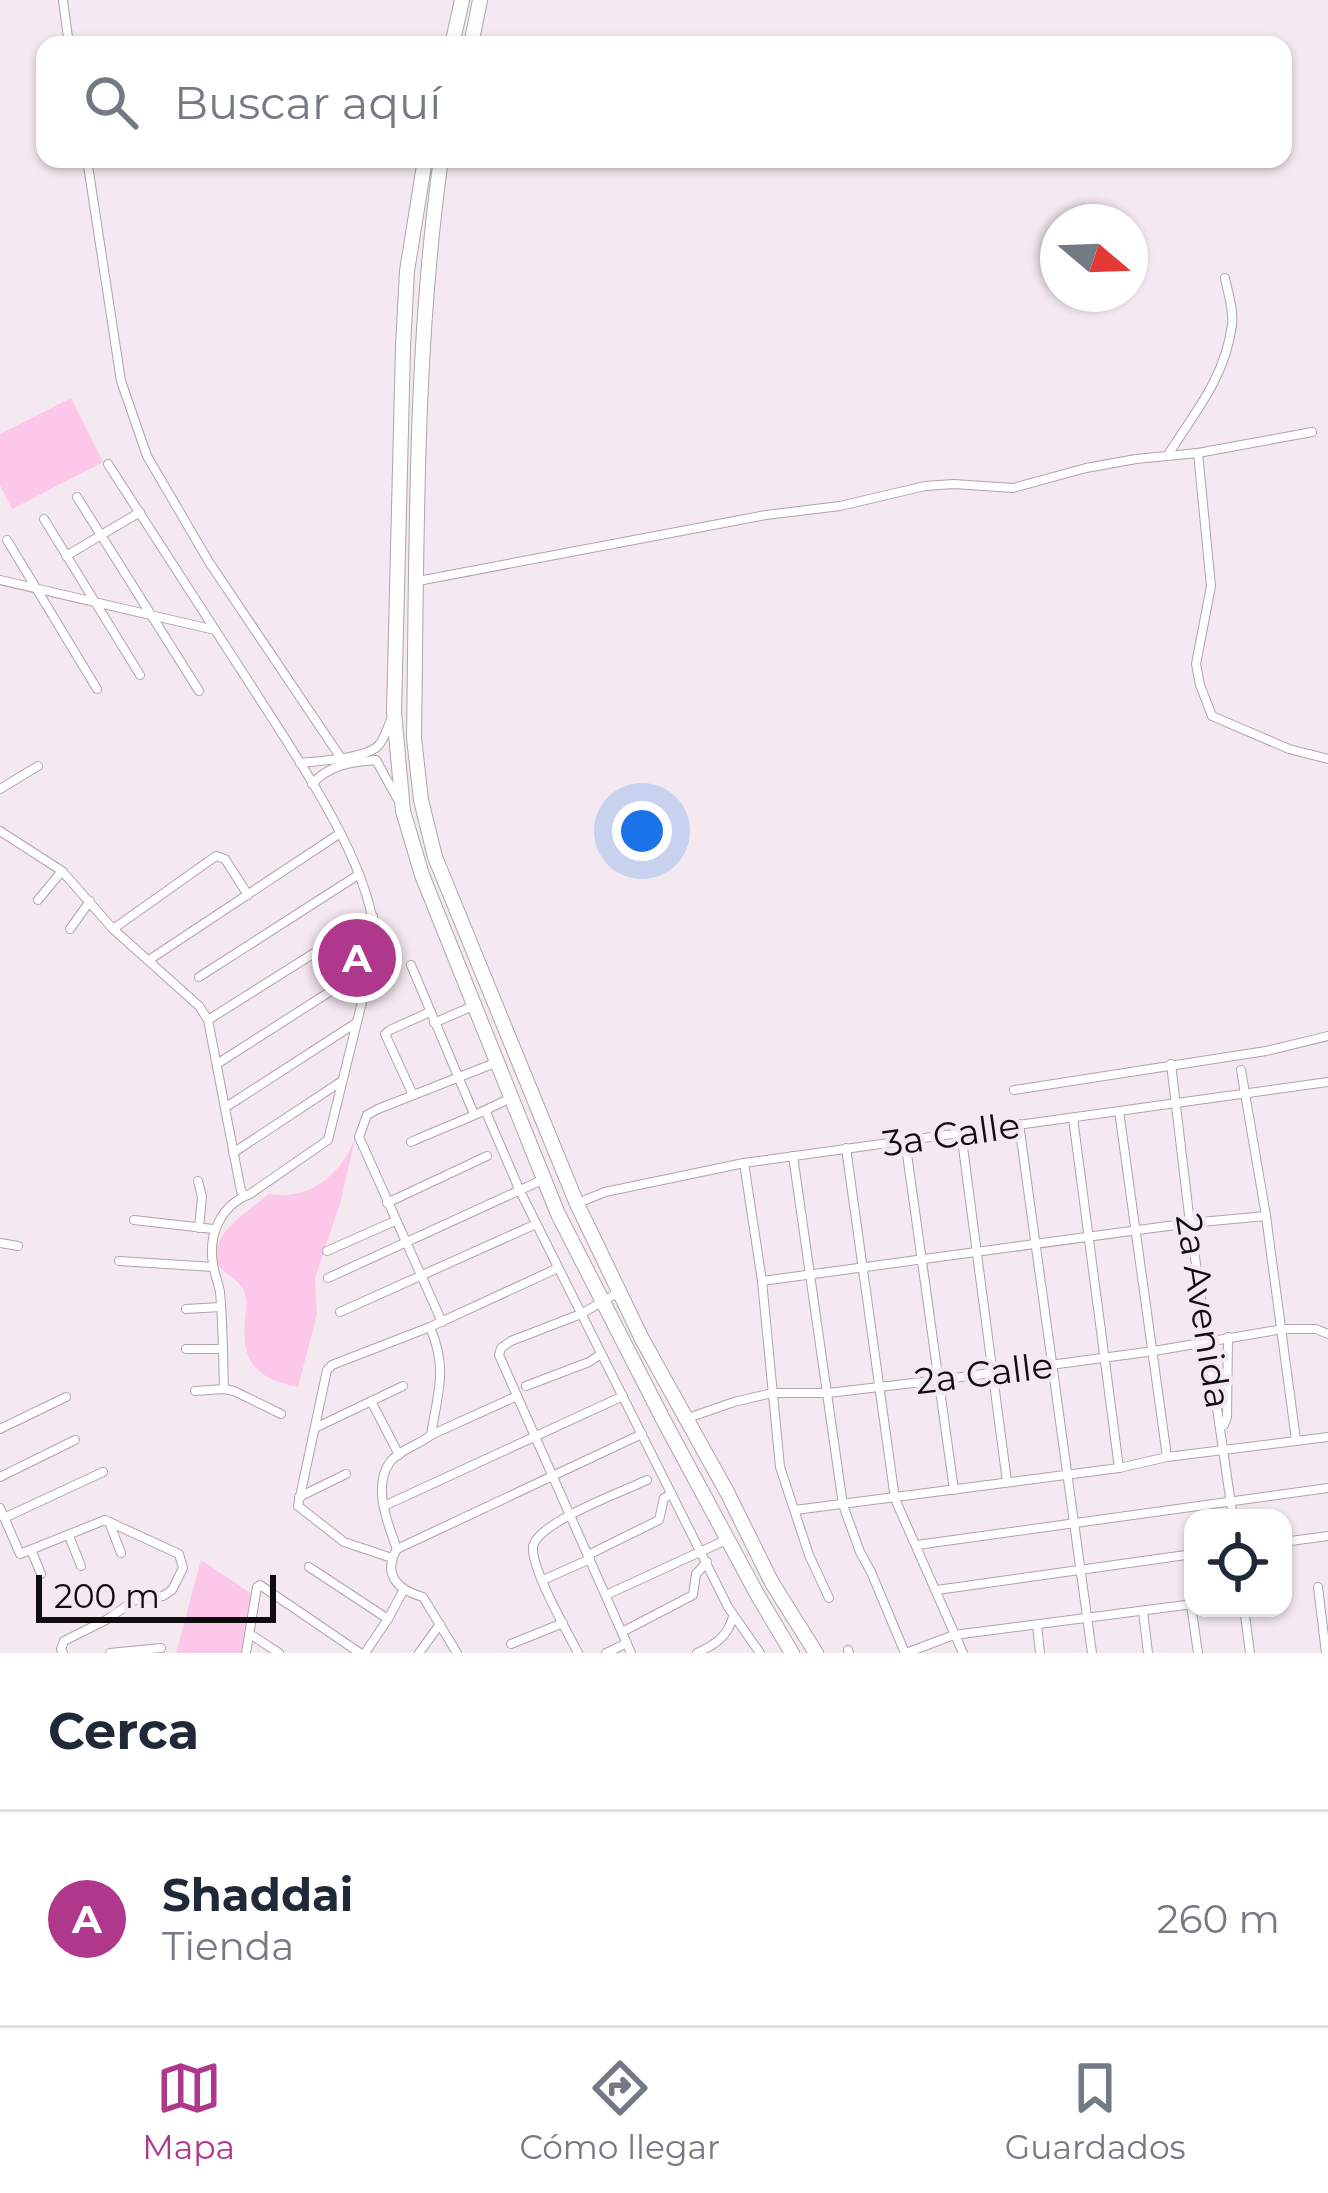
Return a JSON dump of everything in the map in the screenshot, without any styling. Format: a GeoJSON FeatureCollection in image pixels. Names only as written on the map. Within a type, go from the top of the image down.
{"type":"FeatureCollection","features":[{"type":"Feature","properties":{"kind":"highway"},"geometry":{"type":"LineString","coordinates":[[454,36],[462,0]]}},
{"type":"Feature","properties":{"kind":"highway"},"geometry":{"type":"LineString","coordinates":[[473,36],[481,0]]}},
{"type":"Feature","properties":{"kind":"highway"},"geometry":{"type":"LineString","coordinates":[[424,168],[407,271],[400,466],[394,712],[403,811],[422,875],[544,1179],[601,1302],[793,1653]]}},
{"type":"Feature","properties":{"kind":"highway"},"geometry":{"type":"LineString","coordinates":[[440,168],[421,337],[414,738],[421,800],[435,857],[577,1204],[619,1292],[772,1583],[816,1653]]}},
{"type":"Feature","properties":{"kind":"highway"},"geometry":{"type":"LineString","coordinates":[[400,466],[406,471],[408,514],[413,514],[418,503]]}},
{"type":"Feature","properties":{"kind":"highway"},"geometry":{"type":"LineString","coordinates":[[399,532],[404,521],[410,520],[410,572],[416,581]]}},
{"type":"Feature","properties":{"kind":"street"},"geometry":{"type":"LineString","coordinates":[[63,0],[68,36]]}},
{"type":"Feature","properties":{"kind":"street"},"geometry":{"type":"LineString","coordinates":[[88,168],[121,381],[147,456],[209,562],[341,758]]}},
{"type":"Feature","properties":{"kind":"street"},"geometry":{"type":"LineString","coordinates":[[1168,454],[1209,395],[1220,368],[1233,322],[1225,278]]}},
{"type":"Feature","properties":{"kind":"street"},"geometry":{"type":"LineString","coordinates":[[416,581],[766,515],[840,506],[925,486],[1013,488],[1085,468],[1216,451],[1312,431]]}},
{"type":"Feature","properties":{"kind":"street"},"geometry":{"type":"LineString","coordinates":[[1198,452],[1211,586],[1196,664],[1209,712],[1289,749],[1328,759]]}},
{"type":"Feature","properties":{"kind":"street"},"geometry":{"type":"LineString","coordinates":[[108,464],[312,784],[358,874],[373,916],[371,965],[328,1140],[244,1195],[213,1229],[224,1389]]}},
{"type":"Feature","properties":{"kind":"street"},"geometry":{"type":"LineString","coordinates":[[76,497],[200,691]]}},
{"type":"Feature","properties":{"kind":"street"},"geometry":{"type":"LineString","coordinates":[[66,556],[140,512]]}},
{"type":"Feature","properties":{"kind":"street"},"geometry":{"type":"LineString","coordinates":[[44,519],[140,675]]}},
{"type":"Feature","properties":{"kind":"street"},"geometry":{"type":"LineString","coordinates":[[7,540],[97,689]]}},
{"type":"Feature","properties":{"kind":"street"},"geometry":{"type":"LineString","coordinates":[[0,580],[216,630]]}},
{"type":"Feature","properties":{"kind":"street"},"geometry":{"type":"LineString","coordinates":[[299,763],[375,749],[394,712]]}},
{"type":"Feature","properties":{"kind":"street"},"geometry":{"type":"LineString","coordinates":[[312,784],[324,771],[376,760],[403,811]]}},
{"type":"Feature","properties":{"kind":"street"},"geometry":{"type":"LineString","coordinates":[[0,789],[38,766]]}},
{"type":"Feature","properties":{"kind":"street"},"geometry":{"type":"LineString","coordinates":[[0,831],[62,871],[113,929],[199,1006],[208,1020],[244,1195]]}},
{"type":"Feature","properties":{"kind":"street"},"geometry":{"type":"LineString","coordinates":[[148,960],[339,833]]}},
{"type":"Feature","properties":{"kind":"street"},"geometry":{"type":"LineString","coordinates":[[113,929],[216,856],[225,860],[248,895]]}},
{"type":"Feature","properties":{"kind":"street"},"geometry":{"type":"LineString","coordinates":[[38,900],[62,871]]}},
{"type":"Feature","properties":{"kind":"street"},"geometry":{"type":"LineString","coordinates":[[199,977],[358,874]]}},
{"type":"Feature","properties":{"kind":"street"},"geometry":{"type":"LineString","coordinates":[[70,928],[90,902]]}},
{"type":"Feature","properties":{"kind":"street"},"geometry":{"type":"LineString","coordinates":[[208,1020],[373,916]]}},
{"type":"Feature","properties":{"kind":"street"},"geometry":{"type":"LineString","coordinates":[[217,1064],[371,965]]}},
{"type":"Feature","properties":{"kind":"street"},"geometry":{"type":"LineString","coordinates":[[410,965],[474,1114]]}},
{"type":"Feature","properties":{"kind":"street"},"geometry":{"type":"LineString","coordinates":[[434,1022],[473,1006]]}},
{"type":"Feature","properties":{"kind":"street"},"geometry":{"type":"LineString","coordinates":[[413,1095],[386,1034],[430,1012]]}},
{"type":"Feature","properties":{"kind":"street"},"geometry":{"type":"LineString","coordinates":[[226,1108],[357,1022]]}},
{"type":"Feature","properties":{"kind":"street"},"geometry":{"type":"LineString","coordinates":[[1015,1090],[1266,1051],[1328,1036]]}},
{"type":"Feature","properties":{"kind":"street"},"geometry":{"type":"LineString","coordinates":[[442,1322],[359,1137],[367,1115],[496,1063]]}},
{"type":"Feature","properties":{"kind":"street","name":"2a Avenida"},"geometry":{"type":"LineString","coordinates":[[1171,1064],[1232,1509]]}},
{"type":"Feature","properties":{"kind":"street"},"geometry":{"type":"LineString","coordinates":[[1240,1070],[1297,1440]]}},
{"type":"Feature","properties":{"kind":"street"},"geometry":{"type":"LineString","coordinates":[[233,1153],[344,1081]]}},
{"type":"Feature","properties":{"kind":"street","name":"3a Calle"},"geometry":{"type":"LineString","coordinates":[[577,1204],[605,1192],[744,1163],[1328,1082]]}},
{"type":"Feature","properties":{"kind":"street"},"geometry":{"type":"LineString","coordinates":[[411,1142],[510,1098]]}},
{"type":"Feature","properties":{"kind":"street"},"geometry":{"type":"LineString","coordinates":[[1119,1111],[1167,1457]]}},
{"type":"Feature","properties":{"kind":"street"},"geometry":{"type":"LineString","coordinates":[[486,1112],[520,1191],[641,1434],[734,1615],[760,1653]]}},
{"type":"Feature","properties":{"kind":"street"},"geometry":{"type":"LineString","coordinates":[[1073,1118],[1119,1468]]}},
{"type":"Feature","properties":{"kind":"street"},"geometry":{"type":"LineString","coordinates":[[1019,1124],[1092,1653]]}},
{"type":"Feature","properties":{"kind":"street"},"geometry":{"type":"LineString","coordinates":[[961,1132],[1007,1482]]}},
{"type":"Feature","properties":{"kind":"street"},"geometry":{"type":"LineString","coordinates":[[905,1140],[954,1490]]}},
{"type":"Feature","properties":{"kind":"street"},"geometry":{"type":"LineString","coordinates":[[846,1148],[895,1499],[963,1653]]}},
{"type":"Feature","properties":{"kind":"street"},"geometry":{"type":"LineString","coordinates":[[387,1203],[488,1156]]}},
{"type":"Feature","properties":{"kind":"street"},"geometry":{"type":"LineString","coordinates":[[793,1156],[843,1505],[905,1653],[954,1635],[1184,1606]]}},
{"type":"Feature","properties":{"kind":"street"},"geometry":{"type":"LineString","coordinates":[[744,1163],[762,1281],[779,1467],[829,1598]]}},
{"type":"Feature","properties":{"kind":"street"},"geometry":{"type":"LineString","coordinates":[[328,1278],[544,1179]]}},
{"type":"Feature","properties":{"kind":"street"},"geometry":{"type":"LineString","coordinates":[[198,1181],[202,1197],[199,1228]]}},
{"type":"Feature","properties":{"kind":"street"},"geometry":{"type":"LineString","coordinates":[[762,1281],[1266,1216]]}},
{"type":"Feature","properties":{"kind":"street"},"geometry":{"type":"LineString","coordinates":[[134,1220],[213,1229]]}},
{"type":"Feature","properties":{"kind":"street"},"geometry":{"type":"LineString","coordinates":[[327,1251],[395,1221]]}},
{"type":"Feature","properties":{"kind":"street"},"geometry":{"type":"LineString","coordinates":[[340,1312],[536,1223]]}},
{"type":"Feature","properties":{"kind":"street"},"geometry":{"type":"LineString","coordinates":[[0,1244],[18,1246]]}},
{"type":"Feature","properties":{"kind":"street"},"geometry":{"type":"LineString","coordinates":[[119,1261],[213,1268]]}},
{"type":"Feature","properties":{"kind":"street"},"geometry":{"type":"LineString","coordinates":[[559,1268],[442,1322],[332,1365],[325,1377],[298,1506],[344,1542],[394,1553],[641,1434]]}},
{"type":"Feature","properties":{"kind":"street"},"geometry":{"type":"LineString","coordinates":[[606,1653],[629,1648],[499,1355],[501,1348],[619,1292]]}},
{"type":"Feature","properties":{"kind":"street"},"geometry":{"type":"LineString","coordinates":[[186,1309],[220,1307]]}},
{"type":"Feature","properties":{"kind":"street"},"geometry":{"type":"LineString","coordinates":[[430,1327],[442,1375],[431,1435]]}},
{"type":"Feature","properties":{"kind":"street","name":"2a Calle"},"geometry":{"type":"LineString","coordinates":[[687,1419],[772,1393],[828,1393],[939,1380],[1154,1352],[1282,1329],[1328,1334]]}},
{"type":"Feature","properties":{"kind":"street"},"geometry":{"type":"LineString","coordinates":[[1221,1430],[1227,1417],[1228,1337]]}},
{"type":"Feature","properties":{"kind":"street"},"geometry":{"type":"LineString","coordinates":[[186,1349],[223,1349]]}},
{"type":"Feature","properties":{"kind":"street"},"geometry":{"type":"LineString","coordinates":[[526,1386],[602,1354]]}},
{"type":"Feature","properties":{"kind":"street"},"geometry":{"type":"LineString","coordinates":[[314,1429],[404,1386]]}},
{"type":"Feature","properties":{"kind":"street"},"geometry":{"type":"LineString","coordinates":[[195,1391],[224,1389],[280,1414]]}},
{"type":"Feature","properties":{"kind":"street"},"geometry":{"type":"LineString","coordinates":[[457,1653],[423,1597],[404,1591],[393,1574],[394,1553],[382,1488],[385,1475],[391,1461],[431,1435],[517,1396]]}},
{"type":"Feature","properties":{"kind":"street"},"geometry":{"type":"LineString","coordinates":[[384,1506],[622,1396]]}},
{"type":"Feature","properties":{"kind":"street"},"geometry":{"type":"LineString","coordinates":[[0,1429],[66,1397]]}},
{"type":"Feature","properties":{"kind":"street"},"geometry":{"type":"LineString","coordinates":[[371,1401],[399,1455]]}},
{"type":"Feature","properties":{"kind":"street"},"geometry":{"type":"LineString","coordinates":[[795,1510],[1328,1437]]}},
{"type":"Feature","properties":{"kind":"street"},"geometry":{"type":"LineString","coordinates":[[0,1477],[75,1440]]}},
{"type":"Feature","properties":{"kind":"street"},"geometry":{"type":"LineString","coordinates":[[4,1518],[104,1472]]}},
{"type":"Feature","properties":{"kind":"street"},"geometry":{"type":"LineString","coordinates":[[299,1497],[346,1474]]}},
{"type":"Feature","properties":{"kind":"street"},"geometry":{"type":"LineString","coordinates":[[578,1653],[536,1564],[537,1536],[647,1480]]}},
{"type":"Feature","properties":{"kind":"street"},"geometry":{"type":"LineString","coordinates":[[917,1545],[1328,1488]]}},
{"type":"Feature","properties":{"kind":"street"},"geometry":{"type":"LineString","coordinates":[[543,1580],[658,1520],[664,1498],[672,1494]]}},
{"type":"Feature","properties":{"kind":"street"},"geometry":{"type":"LineString","coordinates":[[0,1508],[16,1552],[23,1555],[108,1521],[179,1554],[183,1568],[172,1590],[138,1598],[64,1641],[63,1653]]}},
{"type":"Feature","properties":{"kind":"street"},"geometry":{"type":"LineString","coordinates":[[108,1521],[121,1552]]}},
{"type":"Feature","properties":{"kind":"street"},"geometry":{"type":"LineString","coordinates":[[69,1536],[81,1566]]}},
{"type":"Feature","properties":{"kind":"street"},"geometry":{"type":"LineString","coordinates":[[1292,1541],[1328,1536]]}},
{"type":"Feature","properties":{"kind":"street"},"geometry":{"type":"LineString","coordinates":[[606,1595],[728,1539]]}},
{"type":"Feature","properties":{"kind":"street"},"geometry":{"type":"LineString","coordinates":[[32,1552],[41,1574]]}},
{"type":"Feature","properties":{"kind":"street"},"geometry":{"type":"LineString","coordinates":[[937,1590],[1184,1555]]}},
{"type":"Feature","properties":{"kind":"street"},"geometry":{"type":"LineString","coordinates":[[622,1632],[693,1594],[696,1574],[707,1562]]}},
{"type":"Feature","properties":{"kind":"street"},"geometry":{"type":"LineString","coordinates":[[309,1567],[388,1619]]}},
{"type":"Feature","properties":{"kind":"street"},"geometry":{"type":"LineString","coordinates":[[246,1653],[260,1585],[362,1653],[404,1591]]}},
{"type":"Feature","properties":{"kind":"street"},"geometry":{"type":"LineString","coordinates":[[1318,1587],[1326,1653]]}},
{"type":"Feature","properties":{"kind":"street"},"geometry":{"type":"LineString","coordinates":[[1142,1611],[1148,1653]]}},
{"type":"Feature","properties":{"kind":"street"},"geometry":{"type":"LineString","coordinates":[[697,1653],[720,1642],[734,1615]]}},
{"type":"Feature","properties":{"kind":"street"},"geometry":{"type":"LineString","coordinates":[[1194,1617],[1198,1653]]}},
{"type":"Feature","properties":{"kind":"street"},"geometry":{"type":"LineString","coordinates":[[1245,1617],[1250,1653]]}},
{"type":"Feature","properties":{"kind":"street"},"geometry":{"type":"LineString","coordinates":[[511,1644],[563,1623]]}},
{"type":"Feature","properties":{"kind":"street"},"geometry":{"type":"LineString","coordinates":[[419,1653],[440,1624]]}},
{"type":"Feature","properties":{"kind":"street"},"geometry":{"type":"LineString","coordinates":[[1037,1625],[1040,1653]]}},
{"type":"Feature","properties":{"kind":"street"},"geometry":{"type":"LineString","coordinates":[[250,1634],[279,1653]]}},
{"type":"Feature","properties":{"kind":"street"},"geometry":{"type":"LineString","coordinates":[[110,1653],[161,1648]]}},
{"type":"Feature","properties":{"kind":"shaded area"},"geometry":{"type":"Polygon","coordinates":[[[71,398],[103,462],[12,509],[0,485],[0,434],[71,398]]]}},
{"type":"Feature","properties":{"kind":"shaded area"},"geometry":{"type":"Polygon","coordinates":[[[356,1135],[315,1278],[317,1314],[298,1387],[284,1384],[262,1374],[249,1358],[245,1294],[216,1263],[216,1252],[225,1232],[269,1194],[298,1193],[334,1172],[356,1135]]]}},
{"type":"Feature","properties":{"kind":"shaded area"},"geometry":{"type":"Polygon","coordinates":[[[201,1560],[255,1596],[243,1653],[176,1653],[201,1560]]]}},
{"type":"Feature","properties":{"kind":"place","name":"Shaddai"},"geometry":{"type":"Point","coordinates":[357,958]}}]}
